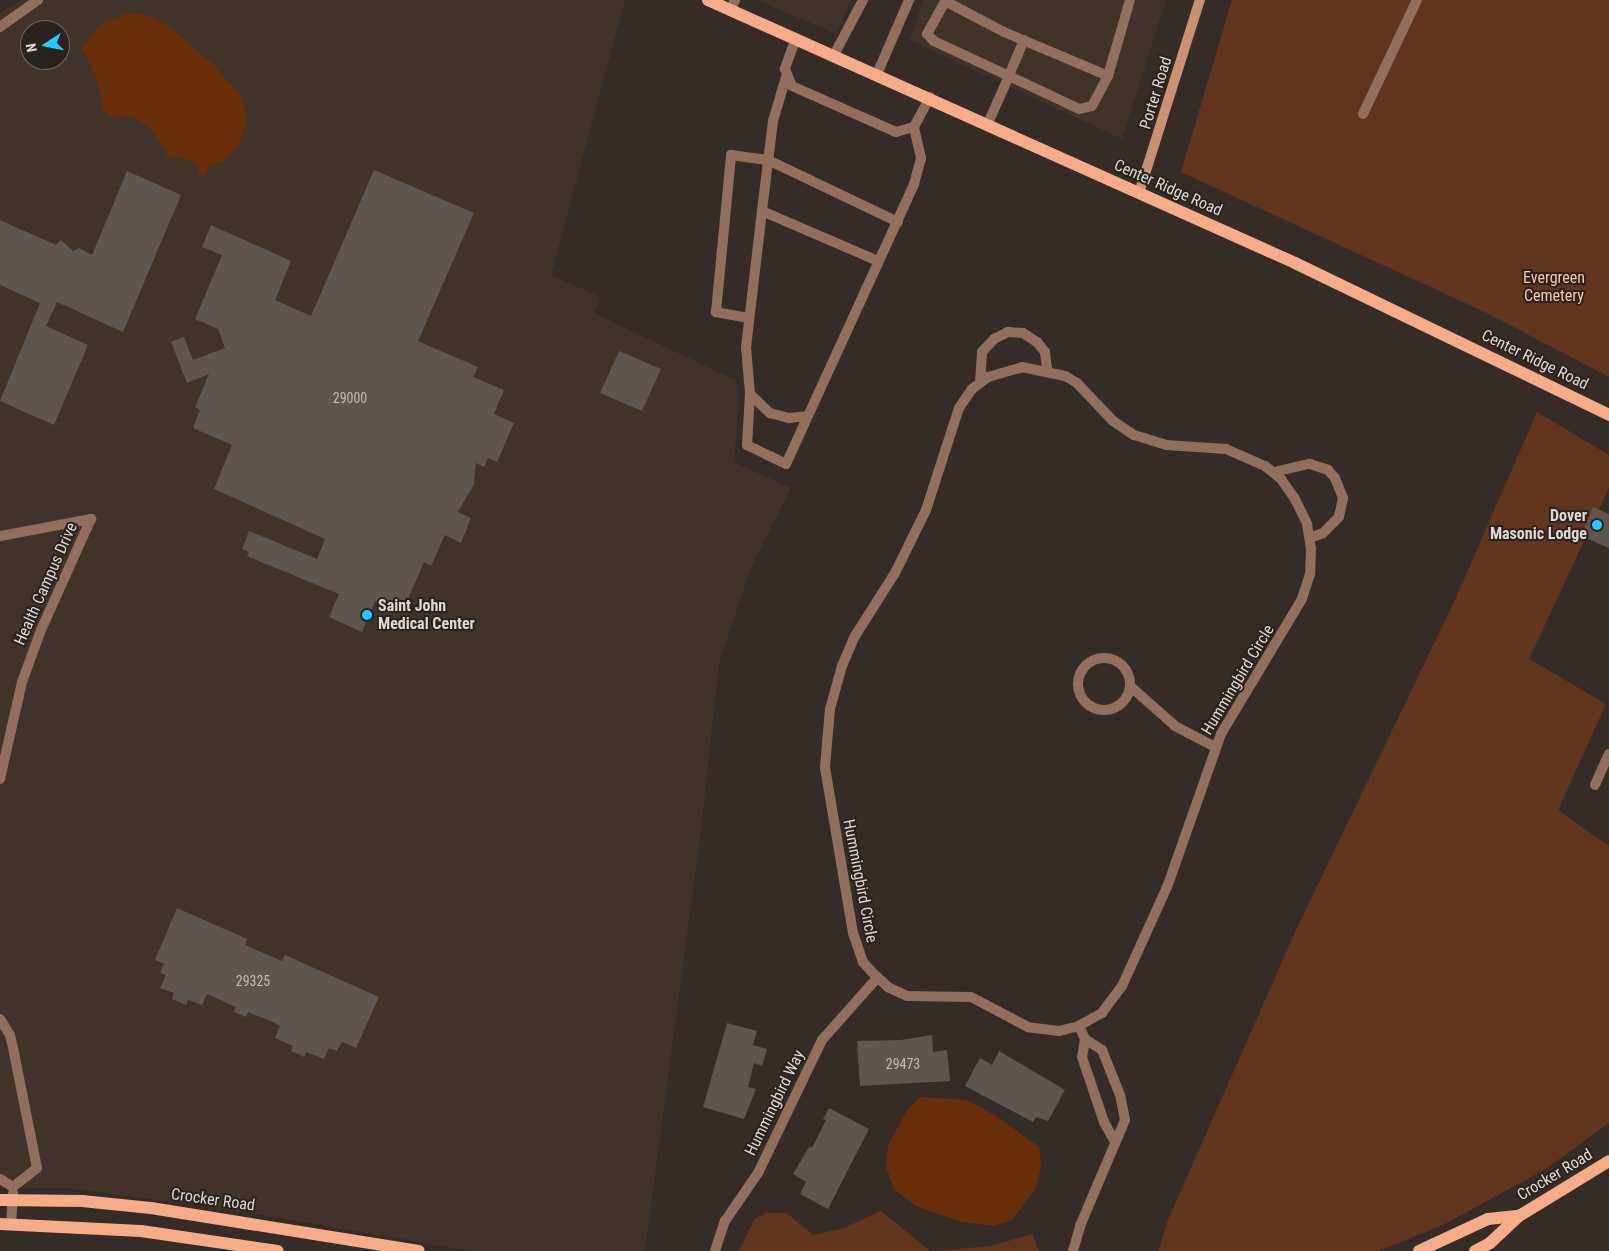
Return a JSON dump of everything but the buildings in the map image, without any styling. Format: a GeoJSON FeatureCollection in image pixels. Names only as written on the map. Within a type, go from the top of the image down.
{"type":"FeatureCollection","features":[{"type":"Feature","properties":{"kind":"main road","name":"Center Ridge Road"},"geometry":{"type":"LineString","coordinates":[[708,0],[733,5],[796,38],[1295,263],[1609,415]]}},
{"type":"Feature","properties":{"kind":"main road","name":"Porter Road"},"geometry":{"type":"LineString","coordinates":[[1139,193],[1200,0]]}},
{"type":"Feature","properties":{"kind":"main road","name":"Crocker Road"},"geometry":{"type":"LineString","coordinates":[[1474,1251],[1490,1243],[1519,1216],[1609,1161]]}},
{"type":"Feature","properties":{"kind":"main road","name":"Crocker Road"},"geometry":{"type":"LineString","coordinates":[[9,1195],[151,1208],[419,1251]]}},
{"type":"Feature","properties":{"kind":"main road","name":"Crocker Road"},"geometry":{"type":"LineString","coordinates":[[1419,1251],[1488,1218],[1519,1216]]}},
{"type":"Feature","properties":{"kind":"main road"},"geometry":{"type":"LineString","coordinates":[[6,1224],[141,1231],[278,1251]]}},
{"type":"Feature","properties":{"kind":"street"},"geometry":{"type":"LineString","coordinates":[[0,27],[38,0]]}},
{"type":"Feature","properties":{"kind":"street"},"geometry":{"type":"LineString","coordinates":[[834,55],[863,0]]}},
{"type":"Feature","properties":{"kind":"street"},"geometry":{"type":"LineString","coordinates":[[877,74],[909,0]]}},
{"type":"Feature","properties":{"kind":"street"},"geometry":{"type":"LineString","coordinates":[[1108,76],[1024,40],[945,1],[928,34],[934,40],[1079,109],[1092,106],[1108,76],[1130,0]]}},
{"type":"Feature","properties":{"kind":"street"},"geometry":{"type":"LineString","coordinates":[[1363,114],[1417,0]]}},
{"type":"Feature","properties":{"kind":"street"},"geometry":{"type":"LineString","coordinates":[[796,38],[785,69],[786,78],[773,121],[749,318],[746,364],[750,394],[747,445],[786,464],[878,261],[898,222],[920,166],[914,127],[930,97]]}},
{"type":"Feature","properties":{"kind":"street"},"geometry":{"type":"LineString","coordinates":[[988,123],[1024,40]]}},
{"type":"Feature","properties":{"kind":"street"},"geometry":{"type":"LineString","coordinates":[[786,78],[792,86],[896,132],[914,127]]}},
{"type":"Feature","properties":{"kind":"street"},"geometry":{"type":"LineString","coordinates":[[749,318],[716,312],[731,154],[768,160],[898,222]]}},
{"type":"Feature","properties":{"kind":"street"},"geometry":{"type":"LineString","coordinates":[[762,211],[878,261]]}},
{"type":"Feature","properties":{"kind":"street"},"geometry":{"type":"LineString","coordinates":[[980,382],[982,352],[994,339],[1008,332],[1023,333],[1037,342],[1045,352],[1047,369]]}},
{"type":"Feature","properties":{"kind":"street","name":"Hummingbird Circle"},"geometry":{"type":"LineString","coordinates":[[1011,369],[1047,369],[1077,383],[1113,421],[1134,435],[1166,445],[1226,449],[1257,460],[1274,472],[1295,499],[1310,538],[1310,574],[1302,599],[1230,718],[1216,747],[1169,881],[1122,986],[1102,1013],[1079,1026],[1058,1031],[1038,1030],[1019,1023],[971,997],[907,996],[877,978],[863,962],[853,933],[826,780],[830,709],[842,666],[855,636],[895,573],[926,510],[959,408],[980,382],[1011,369]]}},
{"type":"Feature","properties":{"kind":"street"},"geometry":{"type":"LineString","coordinates":[[750,394],[770,413],[788,418],[808,416]]}},
{"type":"Feature","properties":{"kind":"street"},"geometry":{"type":"LineString","coordinates":[[1274,472],[1310,464],[1328,470],[1335,478],[1343,498],[1340,517],[1324,533],[1310,538]]}},
{"type":"Feature","properties":{"kind":"street","name":"Health Campus Drive"},"geometry":{"type":"LineString","coordinates":[[0,536],[91,520],[28,665],[13,715],[0,779]]}},
{"type":"Feature","properties":{"kind":"street"},"geometry":{"type":"LineString","coordinates":[[1130,686],[1120,705],[1105,710],[1089,706],[1083,700],[1078,684],[1084,668],[1090,662],[1108,658],[1123,666],[1130,686],[1175,726],[1216,747]]}},
{"type":"Feature","properties":{"kind":"street"},"geometry":{"type":"LineString","coordinates":[[1595,785],[1609,754]]}},
{"type":"Feature","properties":{"kind":"street","name":"Hummingbird Way"},"geometry":{"type":"LineString","coordinates":[[714,1251],[725,1220],[758,1173],[822,1040],[877,978]]}},
{"type":"Feature","properties":{"kind":"street"},"geometry":{"type":"LineString","coordinates":[[0,1019],[10,1035],[37,1168],[9,1195]]}},
{"type":"Feature","properties":{"kind":"street"},"geometry":{"type":"LineString","coordinates":[[1073,1251],[1080,1226],[1125,1120],[1120,1095],[1102,1050],[1085,1039],[1079,1026]]}},
{"type":"Feature","properties":{"kind":"street"},"geometry":{"type":"LineString","coordinates":[[1085,1039],[1082,1057],[1098,1096],[1104,1122],[1115,1142]]}},
{"type":"Feature","properties":{"kind":"street"},"geometry":{"type":"LineString","coordinates":[[0,1179],[9,1195],[6,1224]]}},
{"type":"Feature","properties":{"kind":"shaded area","name":"Saint John Medical Center"},"geometry":{"type":"Polygon","coordinates":[[[22,0],[625,0],[551,275],[600,297],[594,313],[735,380],[739,398],[734,462],[791,488],[751,567],[719,663],[701,830],[645,1251],[472,1251],[244,1212],[69,1188],[0,1188],[0,13],[22,0]]]}},
{"type":"Feature","properties":{"kind":"shaded area"},"geometry":{"type":"Polygon","coordinates":[[[757,0],[852,0],[836,34],[757,0]]]}},
{"type":"Feature","properties":{"kind":"shaded area"},"geometry":{"type":"Polygon","coordinates":[[[923,0],[1166,0],[1122,139],[910,40],[923,0]]]}},
{"type":"Feature","properties":{"kind":"shaded area"},"geometry":{"type":"Polygon","coordinates":[[[127,13],[151,16],[171,28],[214,65],[242,97],[247,118],[240,143],[224,162],[209,165],[205,176],[198,174],[198,164],[173,156],[165,161],[168,153],[148,126],[130,116],[111,117],[103,110],[97,79],[85,53],[81,51],[99,25],[127,13]]]}},
{"type":"Feature","properties":{"kind":"shaded area"},"geometry":{"type":"Polygon","coordinates":[[[920,1097],[967,1100],[998,1117],[1039,1147],[1041,1165],[1036,1188],[1012,1220],[994,1226],[962,1222],[916,1206],[894,1189],[886,1167],[888,1145],[908,1109],[920,1097]]]}},
{"type":"Feature","properties":{"kind":"green space","name":"Evergreen Cemetery"},"geometry":{"type":"Polygon","coordinates":[[[1232,0],[1609,0],[1609,377],[1487,313],[1181,172],[1232,0]]]}},
{"type":"Feature","properties":{"kind":"green space"},"geometry":{"type":"Polygon","coordinates":[[[1537,412],[1609,455],[1609,488],[1529,659],[1606,704],[1558,810],[1609,846],[1609,1123],[1544,1170],[1447,1223],[1379,1251],[1158,1251],[1168,1220],[1296,930],[1455,600],[1537,412]]]}},
{"type":"Feature","properties":{"kind":"green space"},"geometry":{"type":"Polygon","coordinates":[[[881,1211],[930,1251],[739,1251],[754,1220],[765,1213],[787,1213],[813,1235],[844,1228],[881,1211]]]}},
{"type":"Feature","properties":{"kind":"green space"},"geometry":{"type":"Polygon","coordinates":[[[1032,1234],[1039,1251],[936,1251],[991,1246],[1032,1234]]]}},
{"type":"Feature","properties":{"kind":"place","name":"Dover Masonic Lodge"},"geometry":{"type":"Point","coordinates":[1597,525]}},
{"type":"Feature","properties":{"kind":"place","name":"Saint John Medical Center"},"geometry":{"type":"Point","coordinates":[367,615]}}]}
